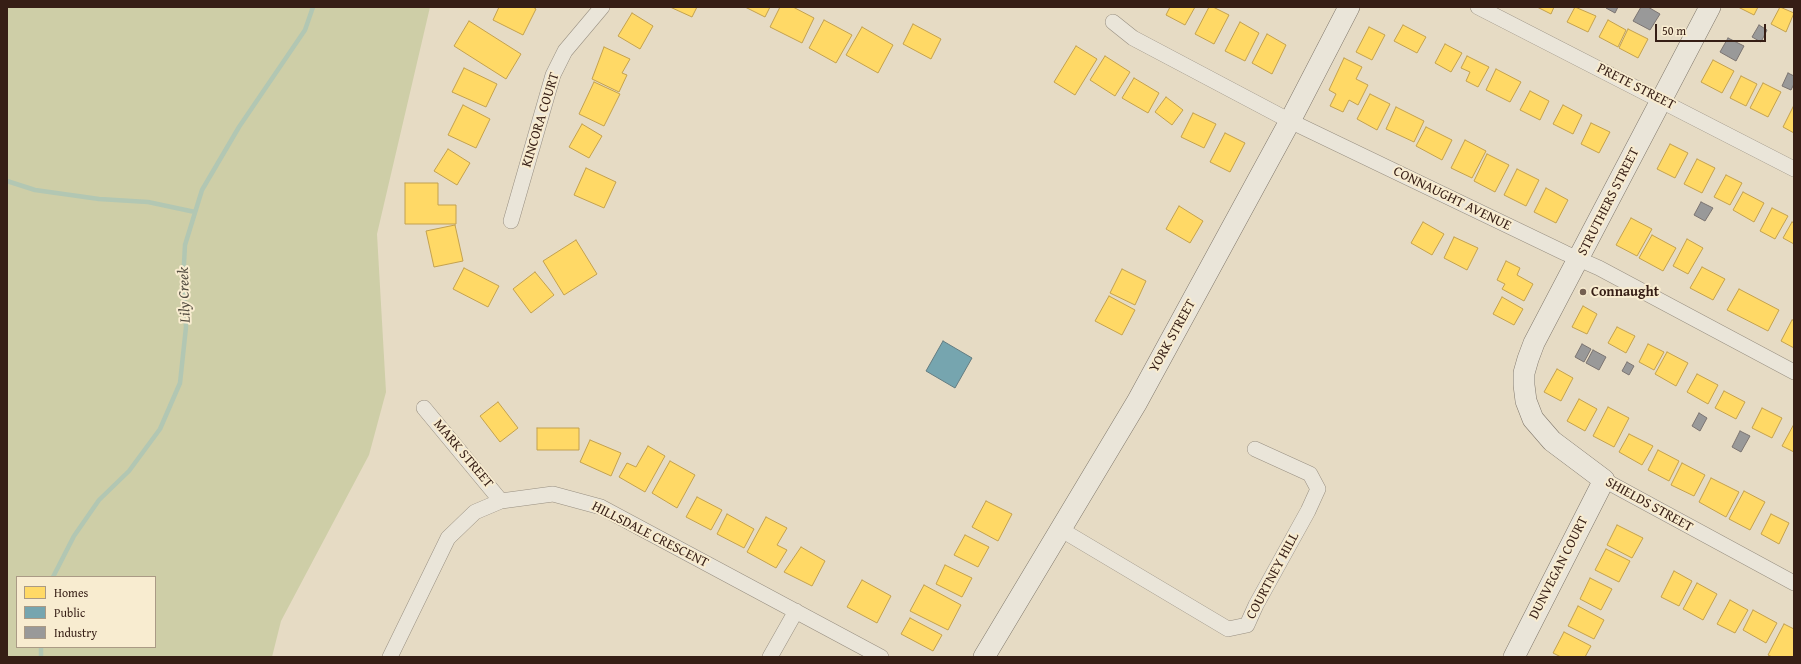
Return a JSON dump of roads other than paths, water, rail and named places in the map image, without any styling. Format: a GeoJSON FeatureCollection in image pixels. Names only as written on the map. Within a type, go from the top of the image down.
{"type":"FeatureCollection","features":[{"type":"Feature","properties":{"kind":"street","name":"KINCORA COURT"},"geometry":{"type":"LineString","coordinates":[[511,221],[553,75],[565,51],[602,7]]}},
{"type":"Feature","properties":{"kind":"street","name":"YORK STREET"},"geometry":{"type":"LineString","coordinates":[[984,657],[1140,395],[1290,121],[1349,7]]}},
{"type":"Feature","properties":{"kind":"street","name":"PRETE STREET"},"geometry":{"type":"LineString","coordinates":[[1478,7],[1794,169]]}},
{"type":"Feature","properties":{"kind":"street","name":"STRUTHERS STREET"},"geometry":{"type":"LineString","coordinates":[[1526,401],[1524,373],[1534,343],[1580,259],[1710,7]]}},
{"type":"Feature","properties":{"kind":"street","name":"CONNAUGHT AVENUE"},"geometry":{"type":"LineString","coordinates":[[1113,22],[1133,38],[1290,121],[1580,259],[1794,372]]}},
{"type":"Feature","properties":{"kind":"street","name":"SHIELDS STREET"},"geometry":{"type":"LineString","coordinates":[[1526,401],[1533,419],[1552,442],[1604,480],[1794,583]]}},
{"type":"Feature","properties":{"kind":"street","name":"MARK STREET"},"geometry":{"type":"LineString","coordinates":[[424,408],[501,500]]}},
{"type":"Feature","properties":{"kind":"street","name":"COURTNEY HILL"},"geometry":{"type":"LineString","coordinates":[[1060,529],[1228,629],[1247,625],[1308,511],[1318,489],[1310,474],[1255,448]]}},
{"type":"Feature","properties":{"kind":"street","name":"DUNVEGAN COURT"},"geometry":{"type":"LineString","coordinates":[[1514,657],[1604,480]]}},
{"type":"Feature","properties":{"kind":"street","name":"HILLSDALE CRESCENT"},"geometry":{"type":"LineString","coordinates":[[390,657],[448,538],[475,512],[501,500],[553,494],[601,507],[881,657]]}},
{"type":"Feature","properties":{"kind":"street"},"geometry":{"type":"LineString","coordinates":[[770,657],[796,611]]}},
{"type":"Feature","properties":{"kind":"waterway","name":"Lily Creek"},"geometry":{"type":"LineString","coordinates":[[54,576],[74,536],[99,500],[129,471],[160,429],[180,383],[186,327],[183,282],[185,245],[202,190],[239,127],[305,30],[313,7]]}},
{"type":"Feature","properties":{"kind":"waterway"},"geometry":{"type":"LineString","coordinates":[[7,181],[35,190],[99,199],[148,202],[195,212]]}},
{"type":"Feature","properties":{"kind":"waterway","name":"Lily Creek"},"geometry":{"type":"LineString","coordinates":[[41,648],[41,657]]}},
{"type":"Feature","properties":{"kind":"place","name":"Connaught"},"geometry":{"type":"Point","coordinates":[1583,292]}}]}
